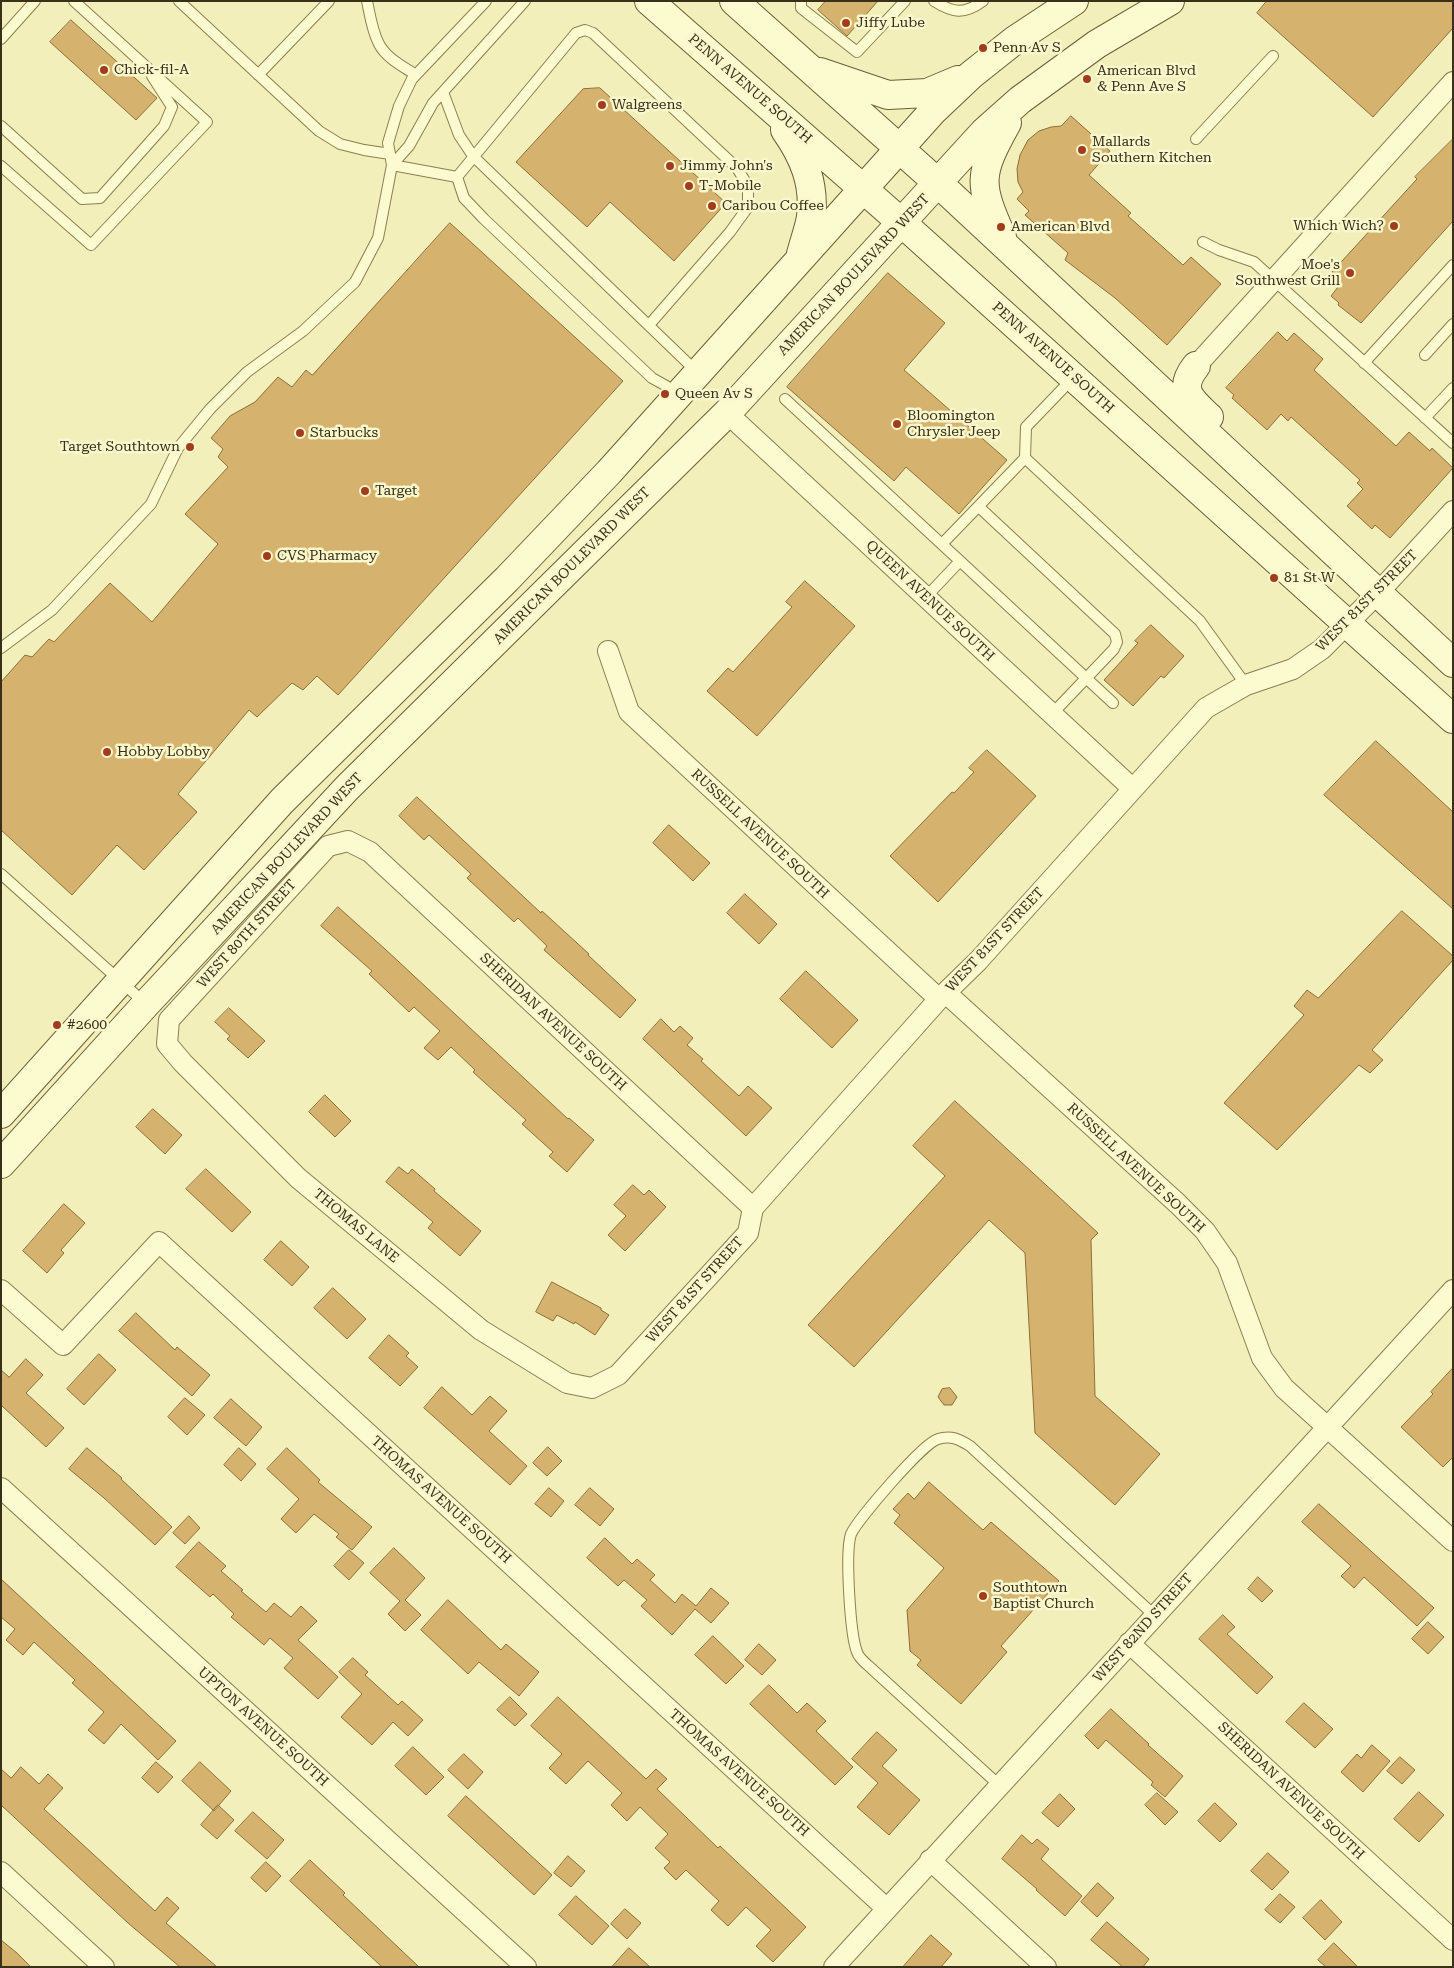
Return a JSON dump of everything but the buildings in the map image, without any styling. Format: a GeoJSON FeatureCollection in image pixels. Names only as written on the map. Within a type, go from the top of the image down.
{"type":"FeatureCollection","features":[{"type":"Feature","properties":{"kind":"main road","name":"PENN AVENUE SOUTH"},"geometry":{"type":"LineString","coordinates":[[649,1],[863,188],[1453,720]]}},
{"type":"Feature","properties":{"kind":"main road"},"geometry":{"type":"LineString","coordinates":[[734,1],[1007,247],[1453,663]]}},
{"type":"Feature","properties":{"kind":"main road"},"geometry":{"type":"LineString","coordinates":[[1,1114],[282,801],[507,579],[609,472],[934,110],[971,75],[1015,40],[1074,1]]}},
{"type":"Feature","properties":{"kind":"main road","name":"AMERICAN BOULEVARD WEST"},"geometry":{"type":"LineString","coordinates":[[1,1164],[146,1004],[347,788],[727,413],[984,132],[1020,100],[1097,44],[1170,1]]}},
{"type":"Feature","properties":{"kind":"main road"},"geometry":{"type":"LineString","coordinates":[[811,70],[888,95],[927,93],[971,75]]}},
{"type":"Feature","properties":{"kind":"main road"},"geometry":{"type":"LineString","coordinates":[[1007,247],[987,203],[984,180],[990,154],[1020,100]]}},
{"type":"Feature","properties":{"kind":"main road"},"geometry":{"type":"LineString","coordinates":[[765,102],[798,149],[811,183],[811,217],[800,260]]}},
{"type":"Feature","properties":{"kind":"main road"},"geometry":{"type":"LineString","coordinates":[[1196,366],[1189,375],[1186,384],[1187,394],[1195,404],[1272,474],[1326,545]]}},
{"type":"Feature","properties":{"kind":"street"},"geometry":{"type":"LineString","coordinates":[[1196,366],[1453,82]]}},
{"type":"Feature","properties":{"kind":"street","name":"QUEEN AVENUE SOUTH"},"geometry":{"type":"LineString","coordinates":[[727,413],[1133,789]]}},
{"type":"Feature","properties":{"kind":"street","name":"WEST 81ST STREET"},"geometry":{"type":"LineString","coordinates":[[566,1383],[592,1388],[618,1375],[748,1233],[752,1208],[1206,708],[1246,685],[1294,668],[1322,649],[1378,593],[1453,511]]}},
{"type":"Feature","properties":{"kind":"street","name":"RUSSELL AVENUE SOUTH"},"geometry":{"type":"LineString","coordinates":[[608,651],[629,712],[943,996],[1178,1204],[1204,1231],[1227,1262],[1262,1358],[1284,1388],[1453,1541]]}},
{"type":"Feature","properties":{"kind":"street","name":"WEST 80TH STREET"},"geometry":{"type":"LineString","coordinates":[[167,1044],[170,1020],[328,846],[348,841]]}},
{"type":"Feature","properties":{"kind":"street","name":"SHERIDAN AVENUE SOUTH"},"geometry":{"type":"LineString","coordinates":[[348,841],[370,852],[752,1208]]}},
{"type":"Feature","properties":{"kind":"street","name":"THOMAS LANE"},"geometry":{"type":"LineString","coordinates":[[167,1044],[183,1063],[305,1184],[481,1330],[566,1383]]}},
{"type":"Feature","properties":{"kind":"street","name":"THOMAS AVENUE SOUTH"},"geometry":{"type":"LineString","coordinates":[[1,1290],[63,1345],[159,1242],[887,1909]]}},
{"type":"Feature","properties":{"kind":"street","name":"WEST 82ND STREET"},"geometry":{"type":"LineString","coordinates":[[834,1967],[1453,1290]]}},
{"type":"Feature","properties":{"kind":"street","name":"UPTON AVENUE SOUTH"},"geometry":{"type":"LineString","coordinates":[[1,1488],[526,1967]]}},
{"type":"Feature","properties":{"kind":"street","name":"SHERIDAN AVENUE SOUTH"},"geometry":{"type":"LineString","coordinates":[[1129,1643],[1453,1940]]}},
{"type":"Feature","properties":{"kind":"street"},"geometry":{"type":"LineString","coordinates":[[930,1860],[1046,1967]]}},
{"type":"Feature","properties":{"kind":"street"},"geometry":{"type":"LineString","coordinates":[[1,1872],[104,1967]]}},
{"type":"Feature","properties":{"kind":"lane"},"geometry":{"type":"LineString","coordinates":[[1,39],[35,1]]}},
{"type":"Feature","properties":{"kind":"lane"},"geometry":{"type":"LineString","coordinates":[[1,166],[91,246],[207,122],[74,1]]}},
{"type":"Feature","properties":{"kind":"lane"},"geometry":{"type":"LineString","coordinates":[[179,1],[318,131],[340,144],[390,154]]}},
{"type":"Feature","properties":{"kind":"lane"},"geometry":{"type":"LineString","coordinates":[[258,75],[329,1]]}},
{"type":"Feature","properties":{"kind":"lane"},"geometry":{"type":"LineString","coordinates":[[367,1],[371,22],[380,45],[394,60],[416,75]]}},
{"type":"Feature","properties":{"kind":"lane"},"geometry":{"type":"LineString","coordinates":[[471,17],[479,1]]}},
{"type":"Feature","properties":{"kind":"lane"},"geometry":{"type":"LineString","coordinates":[[1,648],[52,610],[151,504],[178,448],[210,409],[247,372],[303,331],[355,282],[378,238],[392,165],[388,143],[398,106],[412,79],[486,1]]}},
{"type":"Feature","properties":{"kind":"lane"},"geometry":{"type":"LineString","coordinates":[[392,165],[409,146],[432,103],[525,1]]}},
{"type":"Feature","properties":{"kind":"lane"},"geometry":{"type":"LineString","coordinates":[[752,1],[772,35]]}},
{"type":"Feature","properties":{"kind":"lane"},"geometry":{"type":"LineString","coordinates":[[801,1],[802,8],[857,52],[905,1]]}},
{"type":"Feature","properties":{"kind":"lane"},"geometry":{"type":"LineString","coordinates":[[934,1],[950,11],[971,10],[983,1]]}},
{"type":"Feature","properties":{"kind":"lane"},"geometry":{"type":"LineString","coordinates":[[457,177],[576,34],[585,30],[592,33],[737,168],[748,186],[748,207],[730,232],[649,324]]}},
{"type":"Feature","properties":{"kind":"lane"},"geometry":{"type":"LineString","coordinates":[[1196,139],[1273,56]]}},
{"type":"Feature","properties":{"kind":"lane"},"geometry":{"type":"LineString","coordinates":[[1,126],[82,199],[100,198],[164,126],[172,106],[143,63]]}},
{"type":"Feature","properties":{"kind":"lane"},"geometry":{"type":"LineString","coordinates":[[443,92],[459,135],[473,156],[698,373]]}},
{"type":"Feature","properties":{"kind":"lane"},"geometry":{"type":"LineString","coordinates":[[392,165],[457,177]]}},
{"type":"Feature","properties":{"kind":"lane"},"geometry":{"type":"LineString","coordinates":[[457,177],[464,198],[484,219],[652,378],[680,393]]}},
{"type":"Feature","properties":{"kind":"lane"},"geometry":{"type":"LineString","coordinates":[[1203,242],[1219,250],[1254,262],[1453,443]]}},
{"type":"Feature","properties":{"kind":"lane"},"geometry":{"type":"LineString","coordinates":[[1364,363],[1453,265]]}},
{"type":"Feature","properties":{"kind":"lane"},"geometry":{"type":"LineString","coordinates":[[1425,355],[1453,324]]}},
{"type":"Feature","properties":{"kind":"lane"},"geometry":{"type":"LineString","coordinates":[[942,544],[1025,458],[1026,427],[1074,378]]}},
{"type":"Feature","properties":{"kind":"lane"},"geometry":{"type":"LineString","coordinates":[[1425,418],[1453,388]]}},
{"type":"Feature","properties":{"kind":"lane"},"geometry":{"type":"LineString","coordinates":[[785,399],[1113,703]]}},
{"type":"Feature","properties":{"kind":"lane"},"geometry":{"type":"LineString","coordinates":[[1025,458],[1200,622],[1246,685]]}},
{"type":"Feature","properties":{"kind":"lane"},"geometry":{"type":"LineString","coordinates":[[979,507],[1114,634],[1117,642],[1114,649],[1052,714]]}},
{"type":"Feature","properties":{"kind":"lane"},"geometry":{"type":"LineString","coordinates":[[926,597],[960,561]]}},
{"type":"Feature","properties":{"kind":"lane"},"geometry":{"type":"LineString","coordinates":[[1,874],[146,1004]]}},
{"type":"Feature","properties":{"kind":"lane"},"geometry":{"type":"LineString","coordinates":[[999,1785],[858,1655],[852,1638],[848,1553],[851,1536],[859,1521],[923,1449],[937,1439],[955,1437],[970,1446],[1154,1615]]}},
{"type":"Feature","properties":{"kind":"place","name":"Jiffy Lube"},"geometry":{"type":"Point","coordinates":[846,23]}},
{"type":"Feature","properties":{"kind":"place","name":"Penn Av S"},"geometry":{"type":"Point","coordinates":[983,48]}},
{"type":"Feature","properties":{"kind":"place","name":"Chick-fil-A"},"geometry":{"type":"Point","coordinates":[104,70]}},
{"type":"Feature","properties":{"kind":"place","name":"American Blvd & Penn Ave S"},"geometry":{"type":"Point","coordinates":[1087,79]}},
{"type":"Feature","properties":{"kind":"place","name":"Walgreens"},"geometry":{"type":"Point","coordinates":[602,105]}},
{"type":"Feature","properties":{"kind":"place","name":"Mallards Southern Kitchen"},"geometry":{"type":"Point","coordinates":[1082,150]}},
{"type":"Feature","properties":{"kind":"place","name":"Jimmy John's"},"geometry":{"type":"Point","coordinates":[670,166]}},
{"type":"Feature","properties":{"kind":"place","name":"T-Mobile"},"geometry":{"type":"Point","coordinates":[689,186]}},
{"type":"Feature","properties":{"kind":"place","name":"Caribou Coffee"},"geometry":{"type":"Point","coordinates":[712,206]}},
{"type":"Feature","properties":{"kind":"place","name":"Which Wich?"},"geometry":{"type":"Point","coordinates":[1394,226]}},
{"type":"Feature","properties":{"kind":"place","name":"American Blvd"},"geometry":{"type":"Point","coordinates":[1001,227]}},
{"type":"Feature","properties":{"kind":"place","name":"Moe's Southwest Grill"},"geometry":{"type":"Point","coordinates":[1350,273]}},
{"type":"Feature","properties":{"kind":"place","name":"Queen Av S"},"geometry":{"type":"Point","coordinates":[665,394]}},
{"type":"Feature","properties":{"kind":"place","name":"Bloomington Chrysler Jeep"},"geometry":{"type":"Point","coordinates":[897,424]}},
{"type":"Feature","properties":{"kind":"place","name":"Starbucks"},"geometry":{"type":"Point","coordinates":[300,433]}},
{"type":"Feature","properties":{"kind":"place","name":"Target Southtown"},"geometry":{"type":"Point","coordinates":[190,447]}},
{"type":"Feature","properties":{"kind":"place","name":"Target"},"geometry":{"type":"Point","coordinates":[365,491]}},
{"type":"Feature","properties":{"kind":"place","name":"CVS Pharmacy"},"geometry":{"type":"Point","coordinates":[267,556]}},
{"type":"Feature","properties":{"kind":"place","name":"81 St W"},"geometry":{"type":"Point","coordinates":[1274,578]}},
{"type":"Feature","properties":{"kind":"place","name":"Hobby Lobby"},"geometry":{"type":"Point","coordinates":[107,752]}},
{"type":"Feature","properties":{"kind":"place","name":"#2600"},"geometry":{"type":"Point","coordinates":[57,1025]}},
{"type":"Feature","properties":{"kind":"place","name":"Southtown Baptist Church"},"geometry":{"type":"Point","coordinates":[983,1596]}}]}
